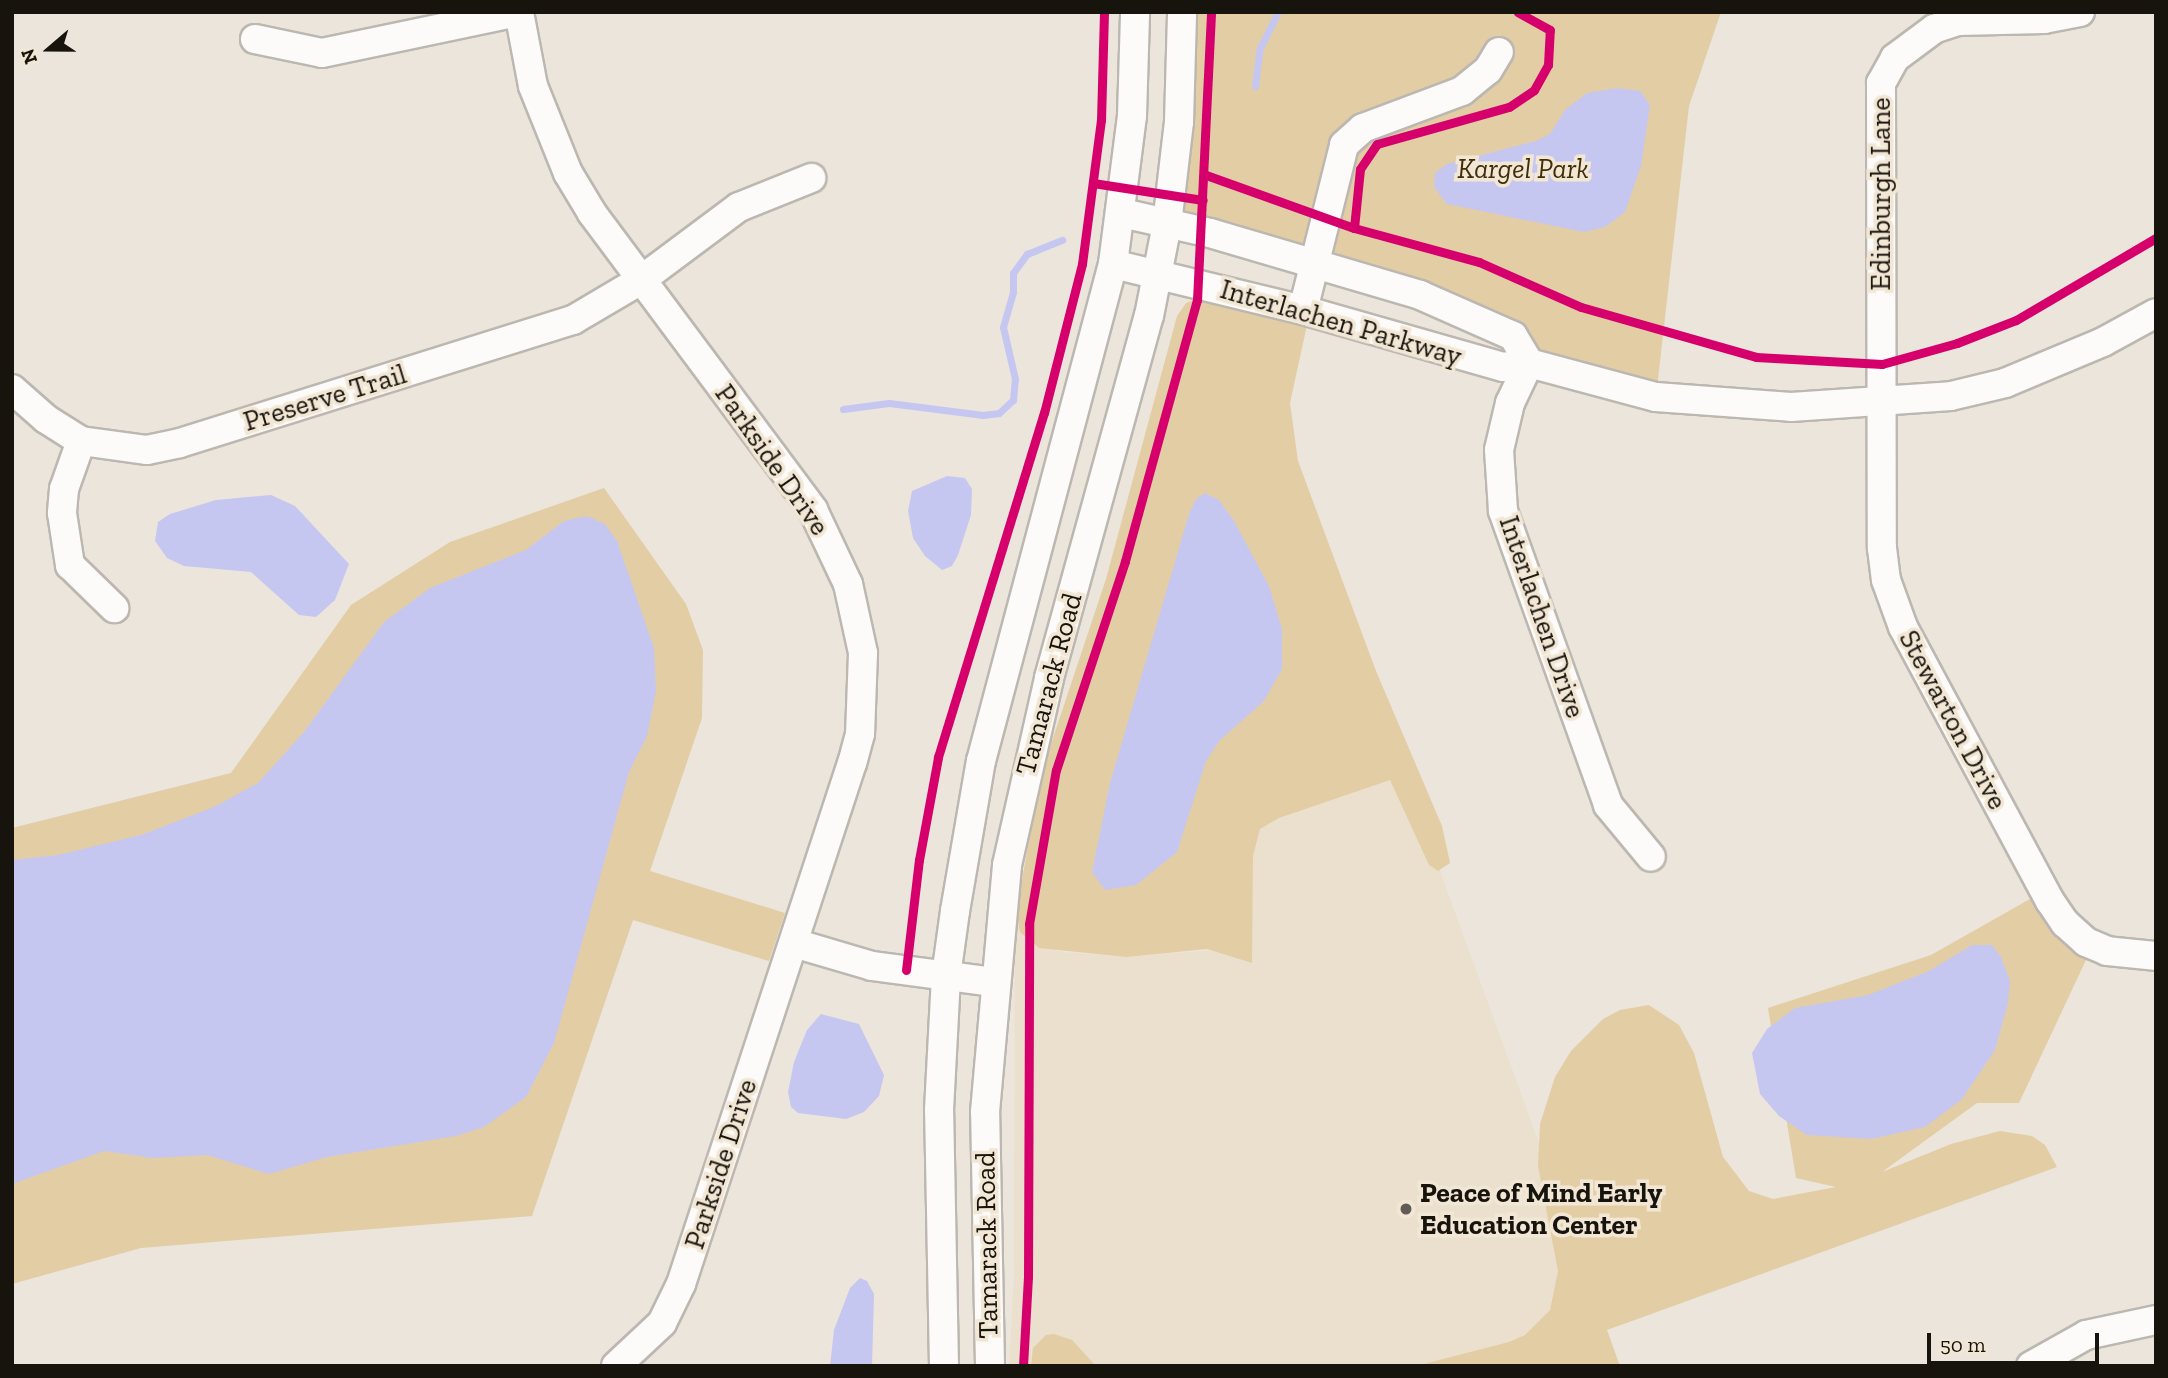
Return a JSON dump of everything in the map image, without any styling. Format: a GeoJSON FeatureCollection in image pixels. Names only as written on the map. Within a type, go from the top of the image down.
{"type":"FeatureCollection","features":[{"type":"Feature","properties":{"kind":"street"},"geometry":{"type":"LineString","coordinates":[[255,39],[322,53],[519,12]]}},
{"type":"Feature","properties":{"kind":"street","name":"Parkside Drive"},"geometry":{"type":"LineString","coordinates":[[519,12],[533,86],[548,132],[592,213],[813,510],[834,552],[856,615],[863,653],[860,734],[681,1284],[662,1323],[616,1366]]}},
{"type":"Feature","properties":{"kind":"street","name":"Tamarack Road"},"geometry":{"type":"LineString","coordinates":[[943,1366],[939,1110],[946,976],[981,761],[1113,264],[1122,213],[1132,116],[1135,12]]}},
{"type":"Feature","properties":{"kind":"street","name":"Tamarack Road"},"geometry":{"type":"LineString","coordinates":[[990,1366],[985,1161],[993,982],[1007,865],[1025,773],[1138,363],[1157,274],[1167,224],[1179,122],[1182,12]]}},
{"type":"Feature","properties":{"kind":"street","name":"Edinburgh Lane"},"geometry":{"type":"LineString","coordinates":[[1882,404],[1881,83],[1895,58],[1934,29],[1958,21],[2010,22],[2080,12]]}},
{"type":"Feature","properties":{"kind":"street"},"geometry":{"type":"LineString","coordinates":[[1303,310],[1316,263],[1337,160],[1352,134],[1462,91],[1488,70],[1499,52]]}},
{"type":"Feature","properties":{"kind":"street"},"geometry":{"type":"LineString","coordinates":[[641,280],[739,207],[811,178]]}},
{"type":"Feature","properties":{"kind":"street","name":"Interlachen Parkway"},"geometry":{"type":"LineString","coordinates":[[1122,213],[1316,263],[1420,295],[1513,336],[1529,363]]}},
{"type":"Feature","properties":{"kind":"street","name":"Interlachen Parkway"},"geometry":{"type":"LineString","coordinates":[[1113,264],[1303,310],[1503,367],[1529,363],[1656,397],[1791,407],[1882,404],[1951,396],[2004,383],[2154,319]]}},
{"type":"Feature","properties":{"kind":"street","name":"Preserve Trail"},"geometry":{"type":"LineString","coordinates":[[12,389],[46,419],[81,440],[147,450],[180,443],[573,320],[641,280]]}},
{"type":"Feature","properties":{"kind":"street","name":"Interlachen Drive"},"geometry":{"type":"LineString","coordinates":[[1529,363],[1510,403],[1499,450],[1503,511],[1608,805],[1651,858]]}},
{"type":"Feature","properties":{"kind":"street","name":"Stewarton Drive"},"geometry":{"type":"LineString","coordinates":[[1882,404],[1882,548],[1886,580],[1903,627],[2065,923],[2086,942],[2107,951],[2156,956]]}},
{"type":"Feature","properties":{"kind":"street"},"geometry":{"type":"LineString","coordinates":[[81,440],[64,489],[62,513],[70,565],[114,608]]}},
{"type":"Feature","properties":{"kind":"street"},"geometry":{"type":"LineString","coordinates":[[794,943],[872,966],[993,982]]}},
{"type":"Feature","properties":{"kind":"street"},"geometry":{"type":"LineString","coordinates":[[2031,1366],[2086,1335],[2156,1320]]}},
{"type":"Feature","properties":{"kind":"shaded area"},"geometry":{"type":"Polygon","coordinates":[[[1396,750],[1607,1330],[1508,1366],[1009,1366],[1014,1276],[1015,917],[1028,943],[1063,952],[1126,957],[1215,950],[1237,809],[1396,750]]]}},
{"type":"Feature","properties":{"kind":"green space","name":"Kargel Park"},"geometry":{"type":"Polygon","coordinates":[[[1182,12],[1721,12],[1689,106],[1656,397],[1529,363],[1513,336],[1167,224],[1182,12]]]}},
{"type":"Feature","properties":{"kind":"green space"},"geometry":{"type":"Polygon","coordinates":[[[1202,297],[1307,325],[1290,403],[1298,461],[1376,671],[1442,826],[1450,863],[1438,871],[1429,865],[1390,780],[1279,818],[1260,829],[1253,856],[1252,963],[1207,949],[1126,957],[1039,948],[1020,932],[1016,912],[1042,771],[1106,579],[1177,316],[1186,303],[1202,297]]]}},
{"type":"Feature","properties":{"kind":"green space"},"geometry":{"type":"Polygon","coordinates":[[[604,488],[686,604],[703,650],[702,718],[650,871],[785,913],[769,961],[633,920],[532,1216],[141,1248],[12,1284],[12,828],[231,773],[351,605],[450,542],[604,488]]]}},
{"type":"Feature","properties":{"kind":"green space"},"geometry":{"type":"Polygon","coordinates":[[[2044,891],[2093,945],[2019,1103],[1977,1103],[1882,1172],[1951,1144],[2000,1131],[2032,1136],[2045,1145],[2057,1167],[1607,1330],[1620,1366],[1416,1366],[1509,1342],[1525,1335],[1550,1310],[1558,1271],[1538,1166],[1540,1124],[1555,1077],[1571,1051],[1603,1019],[1620,1010],[1649,1005],[1679,1025],[1694,1053],[1723,1157],[1749,1191],[1773,1199],[1836,1187],[1796,1178],[1768,1008],[1931,955],[2044,891]]]}},
{"type":"Feature","properties":{"kind":"green space"},"geometry":{"type":"Polygon","coordinates":[[[1054,1334],[1072,1340],[1096,1366],[1031,1366],[1033,1348],[1046,1335],[1054,1334]]]}},
{"type":"Feature","properties":{"kind":"water"},"geometry":{"type":"Polygon","coordinates":[[[1617,88],[1640,91],[1650,105],[1641,166],[1625,212],[1605,227],[1584,232],[1447,204],[1434,187],[1435,173],[1447,164],[1536,141],[1550,134],[1565,110],[1587,93],[1617,88]]]}},
{"type":"Feature","properties":{"kind":"water"},"geometry":{"type":"Polygon","coordinates":[[[947,476],[965,478],[972,489],[971,515],[958,555],[952,566],[942,570],[925,556],[913,538],[908,511],[912,491],[947,476]]]}},
{"type":"Feature","properties":{"kind":"water"},"geometry":{"type":"Polygon","coordinates":[[[1205,493],[1219,500],[1234,521],[1269,586],[1282,629],[1282,669],[1264,701],[1220,740],[1206,761],[1177,852],[1136,885],[1105,890],[1092,872],[1110,783],[1189,514],[1196,499],[1205,493]]]}},
{"type":"Feature","properties":{"kind":"water"},"geometry":{"type":"Polygon","coordinates":[[[271,495],[295,506],[349,564],[335,600],[316,617],[299,615],[251,572],[184,566],[167,558],[155,541],[158,522],[170,514],[216,500],[271,495]]]}},
{"type":"Feature","properties":{"kind":"water"},"geometry":{"type":"Polygon","coordinates":[[[587,516],[605,524],[617,541],[654,648],[656,691],[647,736],[629,772],[554,1043],[526,1097],[484,1127],[456,1136],[327,1157],[269,1174],[207,1155],[153,1158],[104,1151],[12,1184],[12,860],[58,855],[141,835],[214,807],[258,783],[304,732],[384,622],[430,588],[526,550],[564,521],[587,516]]]}},
{"type":"Feature","properties":{"kind":"water"},"geometry":{"type":"Polygon","coordinates":[[[1972,945],[1992,945],[2001,957],[2010,981],[2008,1003],[1995,1050],[1962,1099],[1925,1127],[1871,1139],[1807,1135],[1779,1116],[1760,1094],[1752,1053],[1767,1029],[1795,1008],[1868,995],[1929,971],[1972,945]]]}},
{"type":"Feature","properties":{"kind":"water"},"geometry":{"type":"Polygon","coordinates":[[[821,1014],[859,1024],[884,1075],[879,1096],[864,1112],[846,1119],[798,1113],[791,1107],[788,1092],[794,1062],[807,1030],[821,1014]]]}},
{"type":"Feature","properties":{"kind":"water"},"geometry":{"type":"Polygon","coordinates":[[[860,1278],[867,1281],[874,1294],[872,1366],[830,1366],[834,1330],[850,1288],[860,1278]]]}},
{"type":"Feature","properties":{"kind":"waterway"},"geometry":{"type":"LineString","coordinates":[[1255,86],[1260,48],[1278,12]]}},
{"type":"Feature","properties":{"kind":"waterway"},"geometry":{"type":"LineString","coordinates":[[843,409],[889,403],[983,415],[999,413],[1013,400],[1015,379],[1003,327],[1013,292],[1013,273],[1027,254],[1062,240]]}},
{"type":"Feature","properties":{"kind":"cycle path"},"geometry":{"type":"LineString","coordinates":[[906,970],[919,860],[938,757],[1044,413],[1082,264],[1101,120],[1104,12]]}},
{"type":"Feature","properties":{"kind":"cycle path"},"geometry":{"type":"LineString","coordinates":[[1023,1366],[1028,1277],[1029,924],[1056,770],[1125,561],[1197,300],[1211,12]]}},
{"type":"Feature","properties":{"kind":"cycle path"},"geometry":{"type":"LineString","coordinates":[[1354,228],[1360,169],[1377,144],[1509,107],[1534,90],[1548,65],[1550,30],[1518,12]]}},
{"type":"Feature","properties":{"kind":"cycle path"},"geometry":{"type":"LineString","coordinates":[[1206,175],[1354,228],[1479,262],[1581,307],[1756,357],[1882,364],[1957,343],[2016,320],[2156,238]]}},
{"type":"Feature","properties":{"kind":"cycle path"},"geometry":{"type":"LineString","coordinates":[[1093,183],[1203,200]]}},
{"type":"Feature","properties":{"kind":"place","name":"Peace of Mind Early Education Center"},"geometry":{"type":"Point","coordinates":[1406,1209]}}]}
